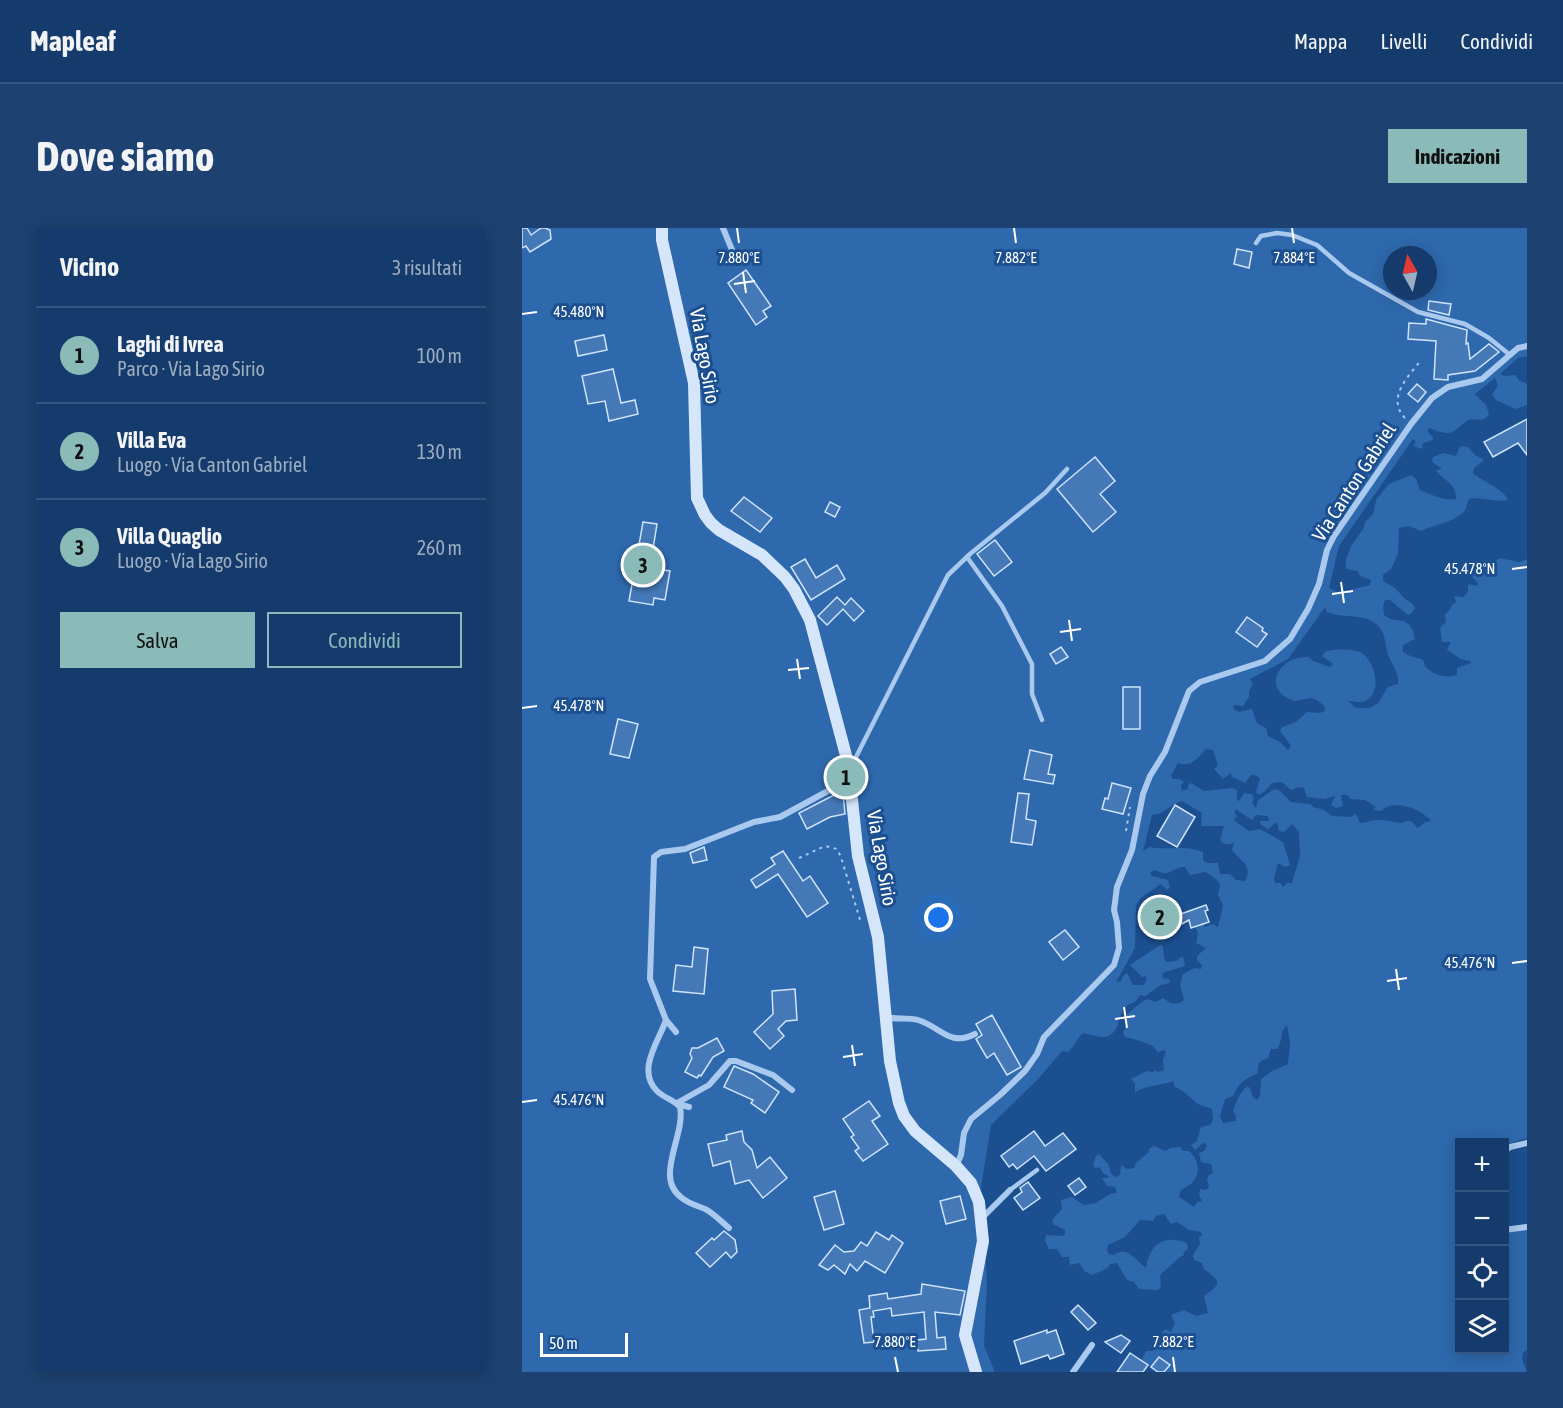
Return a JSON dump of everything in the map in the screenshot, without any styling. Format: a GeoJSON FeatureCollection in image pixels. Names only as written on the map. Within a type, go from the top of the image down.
{"type":"FeatureCollection","features":[{"type":"Feature","properties":{"kind":"main road","name":"Via Lago Sirio"},"geometry":{"type":"LineString","coordinates":[[662,228],[662,240],[694,382],[697,498],[705,515],[719,530],[762,555],[776,567],[794,589],[810,620],[850,770],[858,856],[878,937],[892,1075],[904,1116],[928,1144],[956,1167],[970,1183],[979,1202],[983,1241],[965,1335],[976,1372]]}},
{"type":"Feature","properties":{"kind":"street"},"geometry":{"type":"LineString","coordinates":[[723,228],[737,262]]}},
{"type":"Feature","properties":{"kind":"street","name":"Via Canton Gabriel"},"geometry":{"type":"LineString","coordinates":[[956,1167],[961,1155],[964,1133],[971,1119],[1025,1071],[1037,1054],[1044,1037],[1114,964],[1119,948],[1118,922],[1114,910],[1117,887],[1132,850],[1143,794],[1150,776],[1165,752],[1190,691],[1200,682],[1265,661],[1290,639],[1308,609],[1318,584],[1327,550],[1334,536],[1411,424],[1432,398],[1442,390],[1482,379],[1518,348],[1527,346]]}},
{"type":"Feature","properties":{"kind":"street"},"geometry":{"type":"LineString","coordinates":[[676,1032],[666,1020],[650,979],[656,910],[654,857],[657,854],[685,849],[754,822],[780,818],[850,770]]}},
{"type":"Feature","properties":{"kind":"street"},"geometry":{"type":"LineString","coordinates":[[885,1017],[916,1020],[956,1039],[966,1039],[975,1034]]}},
{"type":"Feature","properties":{"kind":"street"},"geometry":{"type":"LineString","coordinates":[[666,1020],[650,1057],[650,1079],[655,1089],[677,1103],[689,1107]]}},
{"type":"Feature","properties":{"kind":"street"},"geometry":{"type":"LineString","coordinates":[[677,1103],[716,1079],[730,1061],[747,1064],[773,1075],[792,1090]]}},
{"type":"Feature","properties":{"kind":"street"},"geometry":{"type":"LineString","coordinates":[[677,1103],[680,1107],[682,1122],[671,1157],[672,1188],[682,1198],[709,1211],[729,1228]]}},
{"type":"Feature","properties":{"kind":"street"},"geometry":{"type":"LineString","coordinates":[[1509,1148],[1527,1143]]}},
{"type":"Feature","properties":{"kind":"street"},"geometry":{"type":"LineString","coordinates":[[982,1218],[1010,1190]]}},
{"type":"Feature","properties":{"kind":"street"},"geometry":{"type":"LineString","coordinates":[[1509,1229],[1527,1227]]}},
{"type":"Feature","properties":{"kind":"street"},"geometry":{"type":"LineString","coordinates":[[1073,1372],[1092,1346]]}},
{"type":"Feature","properties":{"kind":"lane"},"geometry":{"type":"LineString","coordinates":[[1256,243],[1261,236],[1277,233],[1292,235],[1317,245],[1349,273],[1418,312],[1465,324],[1489,338],[1510,355]]}},
{"type":"Feature","properties":{"kind":"lane"},"geometry":{"type":"LineString","coordinates":[[850,770],[948,575],[967,556],[1045,494],[1067,469]]}},
{"type":"Feature","properties":{"kind":"lane"},"geometry":{"type":"LineString","coordinates":[[967,556],[1002,606],[1032,664],[1032,694],[1042,720]]}},
{"type":"Feature","properties":{"kind":"lane"},"geometry":{"type":"LineString","coordinates":[[1010,1190],[1038,1170]]}},
{"type":"Feature","properties":{"kind":"path"},"geometry":{"type":"LineString","coordinates":[[1399,410],[1398,391],[1421,360]]}},
{"type":"Feature","properties":{"kind":"path"},"geometry":{"type":"LineString","coordinates":[[799,858],[825,846],[837,849],[862,925]]}},
{"type":"Feature","properties":{"kind":"shaded area"},"geometry":{"type":"Polygon","coordinates":[[[522,228],[1527,228],[1527,356],[1518,358],[1500,374],[1515,375],[1527,384],[1527,405],[1516,409],[1496,400],[1492,394],[1498,386],[1495,378],[1475,394],[1486,405],[1489,414],[1484,419],[1467,421],[1450,433],[1428,428],[1433,440],[1423,443],[1422,449],[1413,446],[1416,442],[1413,439],[1339,546],[1329,588],[1341,594],[1347,594],[1351,590],[1370,585],[1371,580],[1360,576],[1358,571],[1346,569],[1346,560],[1365,522],[1373,514],[1376,500],[1389,484],[1411,475],[1416,479],[1420,490],[1442,498],[1456,499],[1452,486],[1436,470],[1442,469],[1432,462],[1433,457],[1443,453],[1456,456],[1462,446],[1468,447],[1484,460],[1474,468],[1473,473],[1502,492],[1508,500],[1469,499],[1466,509],[1451,520],[1421,531],[1409,526],[1399,528],[1398,554],[1391,569],[1383,575],[1383,581],[1396,589],[1415,608],[1408,615],[1390,600],[1385,600],[1383,607],[1384,615],[1406,622],[1413,631],[1415,639],[1403,645],[1403,652],[1423,660],[1425,666],[1435,674],[1448,677],[1457,675],[1457,668],[1471,663],[1447,650],[1451,642],[1442,642],[1440,628],[1446,622],[1445,614],[1456,602],[1454,596],[1464,597],[1468,591],[1468,584],[1477,586],[1478,583],[1473,578],[1472,572],[1477,573],[1477,568],[1484,567],[1486,560],[1493,563],[1499,558],[1519,562],[1527,559],[1527,1138],[1509,1144],[1509,1138],[1455,1138],[1455,1354],[1509,1354],[1509,1232],[1527,1230],[1527,1350],[1523,1352],[1522,1359],[1527,1372],[1157,1372],[1141,1361],[1146,1351],[1153,1351],[1156,1340],[1160,1340],[1163,1331],[1166,1329],[1171,1332],[1175,1323],[1171,1315],[1184,1310],[1196,1316],[1208,1313],[1204,1296],[1214,1289],[1217,1283],[1214,1277],[1204,1269],[1202,1263],[1194,1260],[1193,1255],[1200,1244],[1201,1232],[1189,1230],[1177,1222],[1171,1224],[1164,1214],[1156,1216],[1153,1221],[1140,1220],[1125,1237],[1108,1245],[1109,1254],[1128,1253],[1146,1268],[1151,1253],[1159,1244],[1171,1240],[1187,1243],[1188,1249],[1183,1256],[1160,1275],[1161,1287],[1158,1290],[1139,1289],[1134,1282],[1127,1280],[1117,1263],[1110,1264],[1108,1268],[1092,1275],[1084,1271],[1080,1263],[1070,1265],[1069,1257],[1062,1257],[1057,1249],[1049,1249],[1045,1241],[1046,1235],[1063,1236],[1065,1234],[1065,1230],[1053,1224],[1052,1220],[1062,1209],[1061,1200],[1072,1197],[1084,1205],[1096,1203],[1110,1194],[1117,1193],[1115,1187],[1107,1186],[1102,1178],[1109,1176],[1103,1173],[1100,1167],[1096,1168],[1093,1165],[1099,1154],[1108,1164],[1112,1175],[1116,1177],[1120,1175],[1121,1165],[1127,1169],[1134,1168],[1136,1163],[1154,1146],[1165,1151],[1180,1147],[1183,1151],[1189,1151],[1192,1154],[1197,1162],[1198,1171],[1195,1179],[1182,1190],[1179,1197],[1194,1207],[1202,1200],[1199,1196],[1200,1189],[1206,1190],[1209,1187],[1207,1179],[1213,1173],[1211,1164],[1201,1162],[1199,1153],[1207,1146],[1204,1142],[1195,1150],[1191,1145],[1197,1141],[1201,1127],[1210,1125],[1213,1120],[1212,1109],[1198,1104],[1175,1087],[1173,1081],[1135,1092],[1135,1083],[1131,1079],[1147,1071],[1164,1070],[1163,1060],[1166,1051],[1162,1050],[1158,1053],[1153,1046],[1125,1037],[1123,1032],[1127,1025],[1127,1014],[1143,1001],[1147,999],[1156,1002],[1163,998],[1176,1004],[1184,1000],[1180,985],[1183,974],[1194,968],[1201,969],[1202,965],[1197,960],[1197,956],[1206,948],[1196,943],[1198,933],[1195,926],[1204,924],[1205,927],[1213,924],[1218,927],[1223,905],[1218,895],[1220,885],[1206,872],[1190,875],[1185,867],[1166,873],[1154,870],[1150,873],[1152,876],[1168,880],[1170,888],[1167,890],[1161,884],[1141,898],[1136,905],[1135,948],[1116,982],[1121,981],[1127,973],[1133,985],[1143,985],[1146,982],[1146,976],[1142,977],[1130,965],[1160,945],[1163,946],[1166,962],[1176,961],[1183,956],[1185,966],[1162,973],[1163,978],[1169,979],[1170,983],[1161,985],[1145,996],[1140,995],[1136,1001],[1124,1007],[1116,1028],[1109,1036],[1100,1037],[1083,1033],[1068,1052],[1062,1051],[1039,1078],[991,1125],[981,1187],[987,1281],[984,1346],[995,1372],[522,1372],[522,228]],[[1325,607],[1288,659],[1250,679],[1253,683],[1249,697],[1243,706],[1234,705],[1233,707],[1239,712],[1252,709],[1257,723],[1266,728],[1268,736],[1280,742],[1288,750],[1291,746],[1280,731],[1282,727],[1296,722],[1307,712],[1325,711],[1325,707],[1314,699],[1295,701],[1278,690],[1277,674],[1289,662],[1309,657],[1313,661],[1330,667],[1333,664],[1322,656],[1326,651],[1340,649],[1363,654],[1371,664],[1375,684],[1372,696],[1367,700],[1348,701],[1356,708],[1370,708],[1378,703],[1388,687],[1398,684],[1397,673],[1388,654],[1383,633],[1378,626],[1365,618],[1327,612],[1325,607]],[[1206,749],[1191,763],[1178,763],[1171,776],[1173,779],[1180,779],[1184,782],[1181,785],[1182,791],[1188,789],[1191,783],[1204,791],[1232,788],[1237,790],[1239,801],[1244,793],[1252,794],[1254,798],[1252,803],[1256,808],[1258,800],[1274,789],[1279,790],[1291,802],[1310,804],[1332,816],[1350,817],[1356,814],[1360,823],[1378,820],[1403,823],[1411,821],[1418,828],[1425,822],[1431,821],[1414,809],[1400,805],[1386,807],[1381,811],[1373,810],[1376,807],[1365,800],[1351,799],[1347,795],[1341,795],[1343,806],[1336,808],[1331,805],[1335,796],[1324,799],[1307,797],[1304,788],[1298,787],[1291,790],[1282,782],[1272,783],[1259,795],[1256,792],[1260,778],[1252,774],[1245,783],[1232,777],[1231,773],[1223,779],[1214,769],[1218,765],[1213,750],[1206,749]],[[1182,801],[1152,815],[1143,851],[1150,847],[1183,848],[1203,852],[1203,860],[1207,863],[1218,863],[1220,874],[1230,874],[1236,880],[1245,881],[1248,871],[1245,864],[1232,850],[1234,843],[1225,844],[1220,840],[1224,826],[1201,826],[1202,813],[1182,801]],[[1235,809],[1238,817],[1234,818],[1235,821],[1249,831],[1260,829],[1283,842],[1290,865],[1285,867],[1278,863],[1274,879],[1275,883],[1280,883],[1283,887],[1287,883],[1292,883],[1300,856],[1299,832],[1292,824],[1284,832],[1279,831],[1277,822],[1268,829],[1261,825],[1260,821],[1269,821],[1268,816],[1256,815],[1252,820],[1235,809]],[[1287,1025],[1279,1046],[1277,1049],[1271,1049],[1268,1058],[1260,1062],[1257,1074],[1245,1080],[1233,1096],[1225,1099],[1220,1116],[1223,1123],[1236,1121],[1233,1111],[1238,1097],[1247,1086],[1257,1100],[1260,1096],[1261,1079],[1288,1064],[1290,1043],[1287,1025]]]}},
{"type":"Feature","properties":{"kind":"building"},"geometry":{"type":"Polygon","coordinates":[[[522,228],[527,228],[531,235],[545,228],[550,230],[551,239],[530,252],[526,246],[522,248],[522,228]]]}},
{"type":"Feature","properties":{"kind":"building"},"geometry":{"type":"Polygon","coordinates":[[[1237,249],[1252,252],[1249,268],[1234,264],[1237,249]]]}},
{"type":"Feature","properties":{"kind":"building"},"geometry":{"type":"Polygon","coordinates":[[[746,270],[771,306],[763,311],[767,317],[756,325],[728,283],[746,270]]]}},
{"type":"Feature","properties":{"kind":"building"},"geometry":{"type":"Polygon","coordinates":[[[1429,301],[1451,304],[1449,315],[1428,310],[1429,301]]]}},
{"type":"Feature","properties":{"kind":"building"},"geometry":{"type":"Polygon","coordinates":[[[1426,319],[1467,330],[1466,344],[1468,343],[1470,359],[1489,344],[1499,352],[1475,371],[1448,375],[1448,380],[1434,379],[1436,341],[1408,339],[1409,323],[1426,324],[1426,319]]]}},
{"type":"Feature","properties":{"kind":"building"},"geometry":{"type":"Polygon","coordinates":[[[604,335],[607,350],[578,356],[575,341],[604,335]]]}},
{"type":"Feature","properties":{"kind":"building"},"geometry":{"type":"Polygon","coordinates":[[[613,369],[621,403],[635,400],[638,414],[609,421],[605,401],[588,404],[582,376],[613,369]]]}},
{"type":"Feature","properties":{"kind":"building"},"geometry":{"type":"Polygon","coordinates":[[[1417,384],[1426,392],[1418,402],[1408,394],[1417,384]]]}},
{"type":"Feature","properties":{"kind":"building"},"geometry":{"type":"Polygon","coordinates":[[[1527,419],[1527,455],[1518,443],[1493,457],[1484,442],[1527,419]]]}},
{"type":"Feature","properties":{"kind":"building"},"geometry":{"type":"Polygon","coordinates":[[[1095,457],[1115,481],[1100,494],[1116,512],[1093,532],[1057,489],[1095,457]]]}},
{"type":"Feature","properties":{"kind":"building"},"geometry":{"type":"Polygon","coordinates":[[[744,497],[772,518],[760,532],[731,511],[744,497]]]}},
{"type":"Feature","properties":{"kind":"building"},"geometry":{"type":"Polygon","coordinates":[[[830,502],[840,507],[835,517],[825,512],[830,502]]]}},
{"type":"Feature","properties":{"kind":"building"},"geometry":{"type":"Polygon","coordinates":[[[643,522],[657,524],[650,568],[670,571],[665,600],[654,598],[653,605],[629,601],[643,522]]]}},
{"type":"Feature","properties":{"kind":"building"},"geometry":{"type":"Polygon","coordinates":[[[995,540],[1012,562],[994,576],[977,554],[995,540]]]}},
{"type":"Feature","properties":{"kind":"building"},"geometry":{"type":"Polygon","coordinates":[[[805,559],[816,578],[837,565],[845,579],[811,600],[791,567],[805,559]]]}},
{"type":"Feature","properties":{"kind":"building"},"geometry":{"type":"Polygon","coordinates":[[[837,597],[845,605],[851,598],[864,611],[854,621],[843,609],[827,625],[818,616],[837,597]]]}},
{"type":"Feature","properties":{"kind":"building"},"geometry":{"type":"Polygon","coordinates":[[[1247,617],[1263,628],[1262,631],[1267,634],[1257,647],[1236,632],[1247,617]]]}},
{"type":"Feature","properties":{"kind":"building"},"geometry":{"type":"Polygon","coordinates":[[[1061,647],[1068,657],[1056,664],[1050,654],[1061,647]]]}},
{"type":"Feature","properties":{"kind":"building"},"geometry":{"type":"Polygon","coordinates":[[[1123,687],[1140,687],[1140,729],[1123,729],[1123,687]]]}},
{"type":"Feature","properties":{"kind":"building"},"geometry":{"type":"Polygon","coordinates":[[[618,719],[638,724],[629,758],[610,754],[618,719]]]}},
{"type":"Feature","properties":{"kind":"building"},"geometry":{"type":"Polygon","coordinates":[[[1030,750],[1052,755],[1048,774],[1055,775],[1053,784],[1024,779],[1030,750]]]}},
{"type":"Feature","properties":{"kind":"building"},"geometry":{"type":"Polygon","coordinates":[[[1112,783],[1131,788],[1123,814],[1102,809],[1105,798],[1108,799],[1112,783]]]}},
{"type":"Feature","properties":{"kind":"building"},"geometry":{"type":"Polygon","coordinates":[[[843,793],[845,814],[830,817],[807,829],[799,813],[834,795],[843,793]]]}},
{"type":"Feature","properties":{"kind":"building"},"geometry":{"type":"Polygon","coordinates":[[[1018,793],[1029,794],[1026,819],[1036,821],[1032,845],[1011,842],[1018,793]]]}},
{"type":"Feature","properties":{"kind":"building"},"geometry":{"type":"Polygon","coordinates":[[[1175,805],[1195,817],[1177,847],[1157,836],[1175,805]]]}},
{"type":"Feature","properties":{"kind":"building"},"geometry":{"type":"Polygon","coordinates":[[[704,847],[707,860],[693,863],[690,853],[704,847]]]}},
{"type":"Feature","properties":{"kind":"building"},"geometry":{"type":"Polygon","coordinates":[[[783,851],[803,881],[810,876],[828,903],[807,917],[778,874],[756,888],[751,880],[775,864],[771,858],[783,851]]]}},
{"type":"Feature","properties":{"kind":"building"},"geometry":{"type":"Polygon","coordinates":[[[1164,896],[1180,921],[1168,930],[1167,928],[1158,933],[1143,910],[1164,896]]]}},
{"type":"Feature","properties":{"kind":"building"},"geometry":{"type":"Polygon","coordinates":[[[1206,905],[1208,910],[1205,911],[1209,922],[1191,928],[1189,920],[1182,924],[1178,915],[1206,905]]]}},
{"type":"Feature","properties":{"kind":"building"},"geometry":{"type":"Polygon","coordinates":[[[1065,930],[1079,947],[1063,960],[1049,942],[1065,930]]]}},
{"type":"Feature","properties":{"kind":"building"},"geometry":{"type":"Polygon","coordinates":[[[694,947],[708,949],[704,994],[673,991],[676,965],[692,967],[694,947]]]}},
{"type":"Feature","properties":{"kind":"building"},"geometry":{"type":"Polygon","coordinates":[[[795,989],[797,1020],[786,1021],[778,1029],[784,1036],[770,1049],[754,1032],[773,1014],[772,991],[795,989]]]}},
{"type":"Feature","properties":{"kind":"building"},"geometry":{"type":"Polygon","coordinates":[[[992,1015],[1021,1067],[1007,1075],[994,1053],[987,1058],[976,1039],[982,1035],[976,1024],[992,1015]]]}},
{"type":"Feature","properties":{"kind":"building"},"geometry":{"type":"Polygon","coordinates":[[[717,1038],[724,1051],[713,1057],[701,1076],[697,1078],[685,1072],[692,1058],[690,1054],[692,1048],[698,1048],[717,1038]]]}},
{"type":"Feature","properties":{"kind":"building"},"geometry":{"type":"Polygon","coordinates":[[[734,1066],[753,1074],[779,1092],[765,1113],[751,1103],[753,1100],[724,1087],[734,1066]]]}},
{"type":"Feature","properties":{"kind":"building"},"geometry":{"type":"Polygon","coordinates":[[[869,1101],[880,1116],[872,1121],[888,1144],[863,1161],[855,1151],[859,1148],[851,1137],[854,1135],[843,1119],[869,1101]]]}},
{"type":"Feature","properties":{"kind":"building"},"geometry":{"type":"Polygon","coordinates":[[[742,1131],[744,1142],[752,1150],[757,1168],[770,1157],[787,1178],[763,1198],[749,1180],[735,1184],[730,1161],[713,1166],[708,1144],[727,1140],[726,1135],[742,1131]]]}},
{"type":"Feature","properties":{"kind":"building"},"geometry":{"type":"Polygon","coordinates":[[[1034,1131],[1045,1146],[1063,1133],[1076,1149],[1046,1171],[1034,1156],[1017,1169],[1013,1164],[1009,1167],[1001,1156],[1034,1131]]]}},
{"type":"Feature","properties":{"kind":"building"},"geometry":{"type":"Polygon","coordinates":[[[1079,1178],[1086,1187],[1075,1195],[1068,1186],[1079,1178]]]}},
{"type":"Feature","properties":{"kind":"building"},"geometry":{"type":"Polygon","coordinates":[[[1028,1182],[1040,1198],[1023,1210],[1014,1198],[1022,1192],[1020,1188],[1028,1182]]]}},
{"type":"Feature","properties":{"kind":"building"},"geometry":{"type":"Polygon","coordinates":[[[835,1191],[844,1224],[824,1230],[814,1197],[835,1191]]]}},
{"type":"Feature","properties":{"kind":"building"},"geometry":{"type":"Polygon","coordinates":[[[960,1196],[966,1219],[946,1224],[940,1201],[960,1196]]]}},
{"type":"Feature","properties":{"kind":"building"},"geometry":{"type":"Polygon","coordinates":[[[724,1231],[735,1240],[737,1252],[731,1258],[726,1252],[710,1267],[696,1253],[712,1238],[714,1240],[724,1231]]]}},
{"type":"Feature","properties":{"kind":"building"},"geometry":{"type":"Polygon","coordinates":[[[876,1232],[889,1240],[892,1235],[903,1243],[885,1273],[865,1261],[857,1271],[850,1264],[845,1274],[834,1265],[828,1270],[819,1265],[835,1245],[844,1252],[854,1251],[861,1242],[867,1246],[876,1232]]]}},
{"type":"Feature","properties":{"kind":"building"},"geometry":{"type":"Polygon","coordinates":[[[922,1284],[965,1291],[960,1315],[935,1312],[937,1338],[945,1337],[946,1349],[918,1351],[917,1340],[926,1339],[924,1312],[892,1316],[891,1308],[873,1311],[874,1317],[871,1317],[874,1342],[864,1343],[859,1310],[870,1308],[869,1296],[887,1293],[888,1299],[921,1294],[922,1284]]]}},
{"type":"Feature","properties":{"kind":"building"},"geometry":{"type":"Polygon","coordinates":[[[1078,1305],[1096,1323],[1088,1330],[1071,1312],[1078,1305]]]}},
{"type":"Feature","properties":{"kind":"building"},"geometry":{"type":"Polygon","coordinates":[[[1047,1330],[1047,1333],[1056,1330],[1064,1354],[1050,1359],[1048,1355],[1021,1364],[1014,1341],[1047,1330]]]}},
{"type":"Feature","properties":{"kind":"building"},"geometry":{"type":"Polygon","coordinates":[[[1121,1335],[1130,1341],[1121,1353],[1105,1342],[1121,1335]]]}},
{"type":"Feature","properties":{"kind":"building"},"geometry":{"type":"Polygon","coordinates":[[[1130,1353],[1148,1365],[1143,1372],[1117,1372],[1130,1353]]]}},
{"type":"Feature","properties":{"kind":"building"},"geometry":{"type":"Polygon","coordinates":[[[1159,1357],[1170,1365],[1164,1372],[1158,1372],[1151,1367],[1159,1357]]]}},
{"type":"Feature","properties":{"kind":"place","name":"Villa Quaglio"},"geometry":{"type":"Point","coordinates":[643,565]}},
{"type":"Feature","properties":{"kind":"place","name":"Laghi di Ivrea"},"geometry":{"type":"Point","coordinates":[846,777]}},
{"type":"Feature","properties":{"kind":"place","name":"Villa Eva"},"geometry":{"type":"Point","coordinates":[1160,917]}}]}
